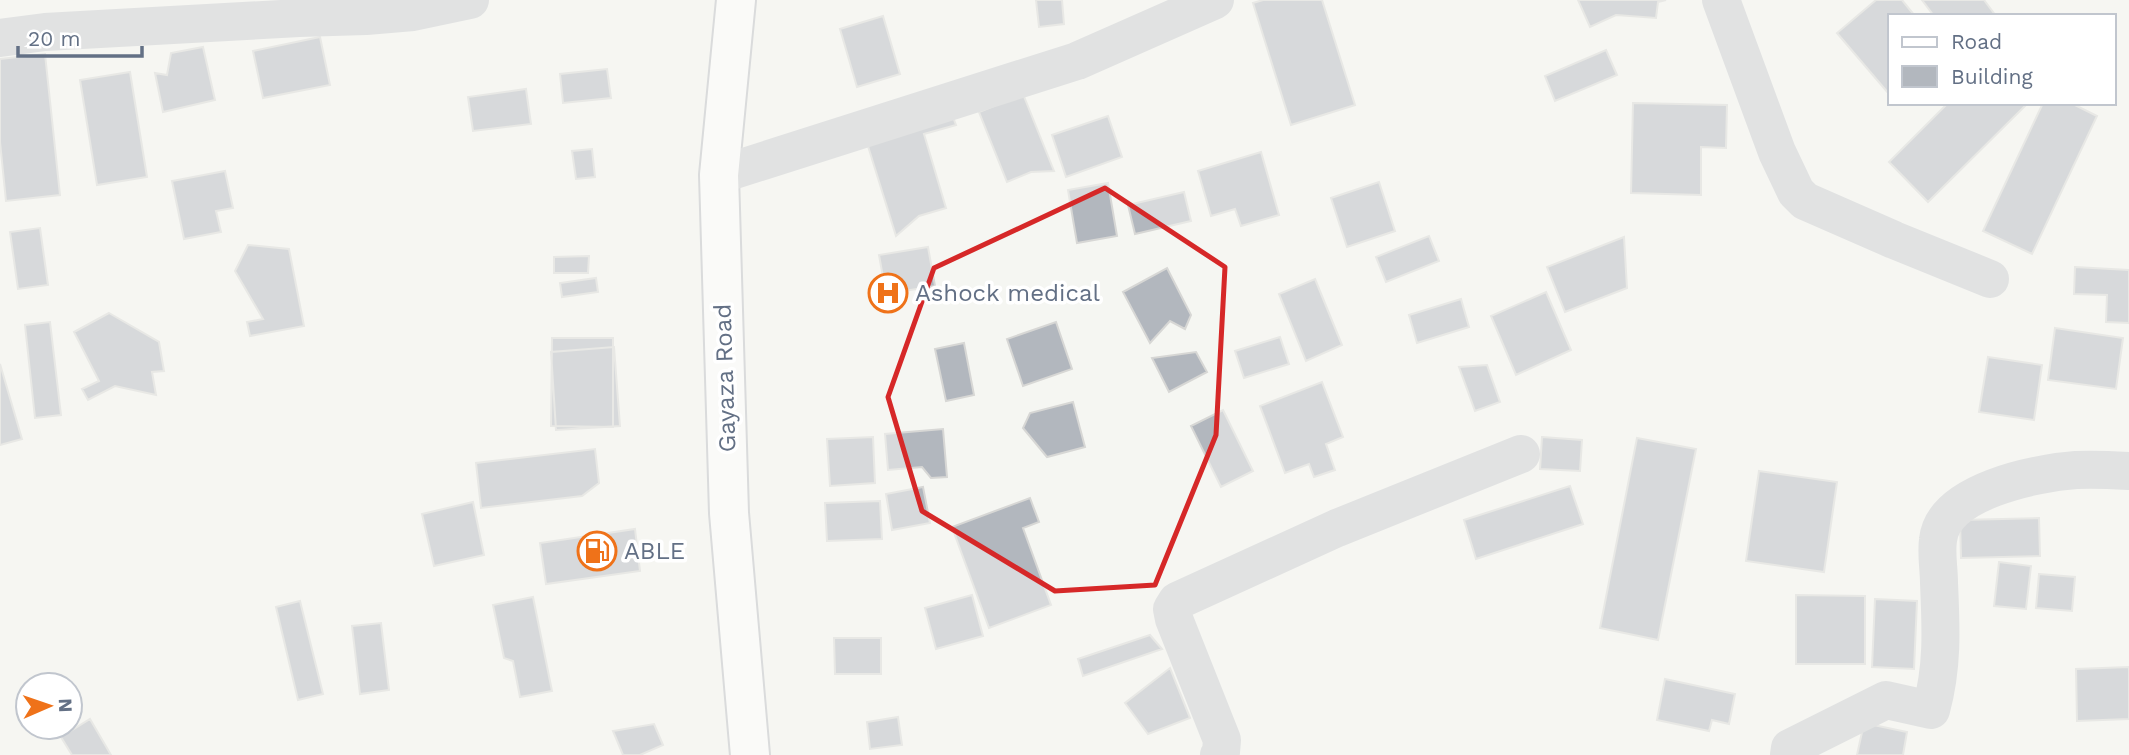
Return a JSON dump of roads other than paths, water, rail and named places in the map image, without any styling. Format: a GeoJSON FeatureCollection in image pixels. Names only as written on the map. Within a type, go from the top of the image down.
{"type":"FeatureCollection","features":[{"type":"Feature","properties":{"kind":"main road","name":"Gayaza Road"},"geometry":{"type":"LineString","coordinates":[[736,0],[719,176],[729,513],[750,755]]}},
{"type":"Feature","properties":{"kind":"street"},"geometry":{"type":"LineString","coordinates":[[0,38],[45,32],[366,16],[413,6],[470,0]]}},
{"type":"Feature","properties":{"kind":"street"},"geometry":{"type":"LineString","coordinates":[[719,176],[1077,61],[1215,0]]}},
{"type":"Feature","properties":{"kind":"street"},"geometry":{"type":"LineString","coordinates":[[1721,0],[1777,152],[1796,192],[1805,201],[1990,279]]}},
{"type":"Feature","properties":{"kind":"street"},"geometry":{"type":"LineString","coordinates":[[1219,755],[1222,740],[1174,619],[1172,609],[1177,601],[1337,528],[1521,454]]}},
{"type":"Feature","properties":{"kind":"street"},"geometry":{"type":"LineString","coordinates":[[1789,755],[1790,748],[1885,700],[1931,710],[1938,683],[1941,643],[1938,539],[1943,521],[1962,503],[2017,480],[2076,470],[2129,471]]}},
{"type":"Feature","properties":{"kind":"place","name":"Ashock medical"},"geometry":{"type":"Point","coordinates":[888,293]}},
{"type":"Feature","properties":{"kind":"place","name":"ABLE"},"geometry":{"type":"Point","coordinates":[597,551]}}]}
